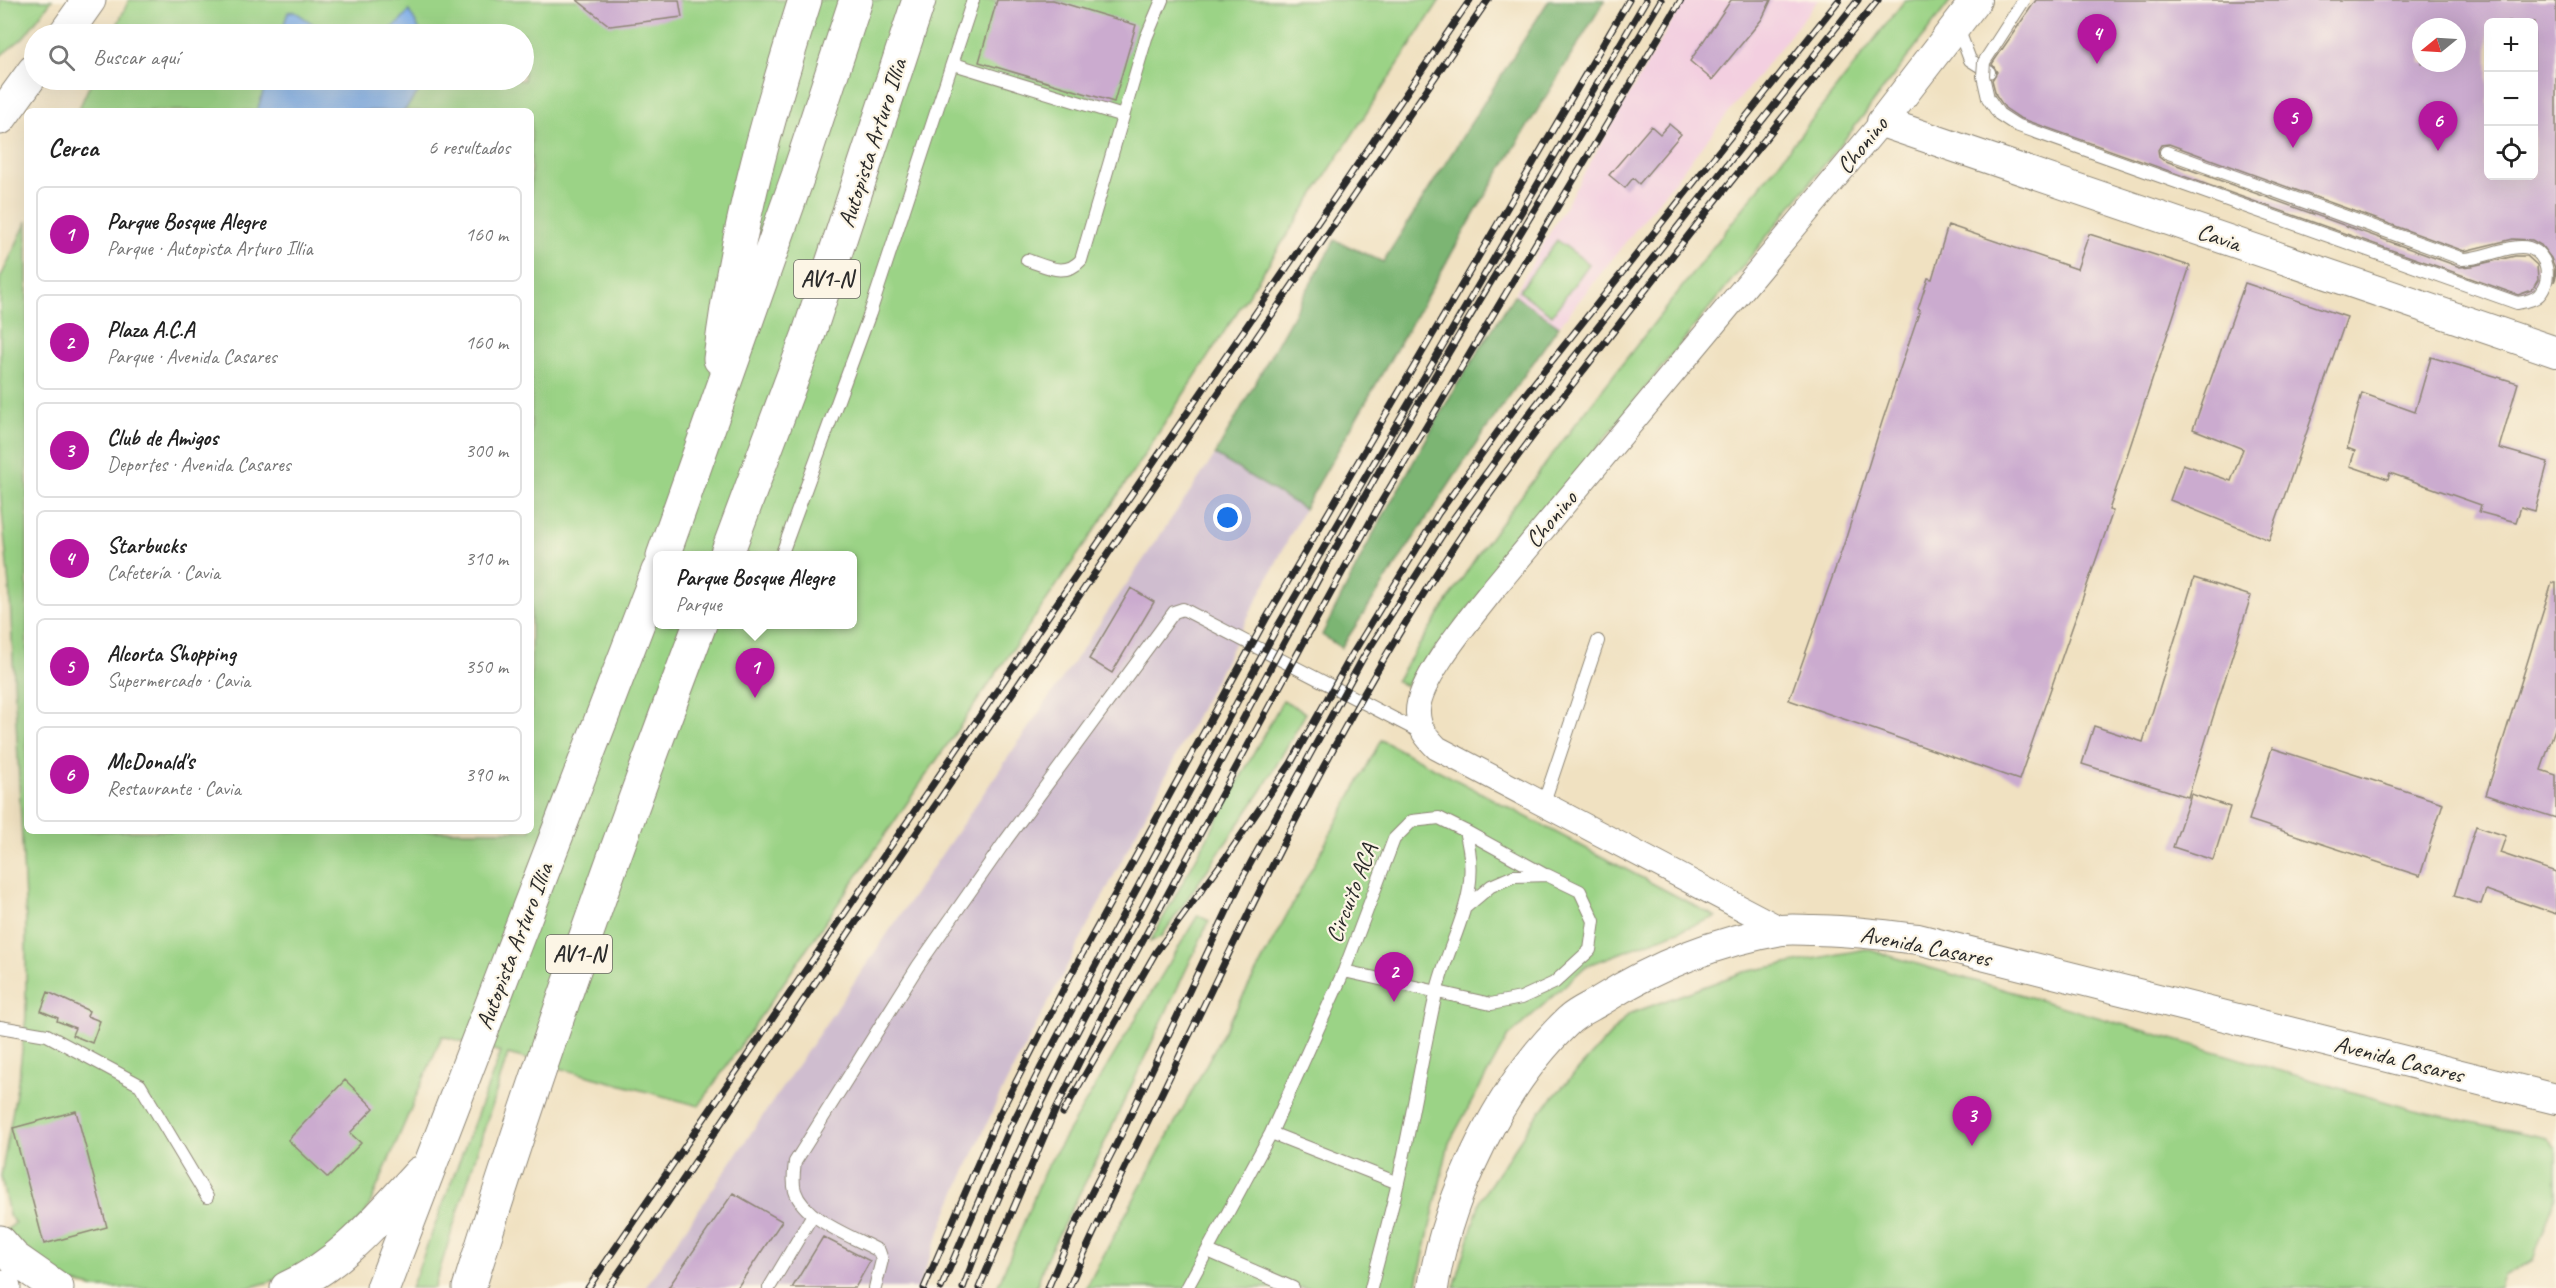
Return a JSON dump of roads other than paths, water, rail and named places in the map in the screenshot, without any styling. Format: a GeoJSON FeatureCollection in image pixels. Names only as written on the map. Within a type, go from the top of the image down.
{"type":"FeatureCollection","features":[{"type":"Feature","properties":{"kind":"main road"},"geometry":{"type":"LineString","coordinates":[[72,24],[89,0]]}},
{"type":"Feature","properties":{"kind":"main road"},"geometry":{"type":"LineString","coordinates":[[713,420],[726,312],[749,191],[768,119],[805,0]]}},
{"type":"Feature","properties":{"kind":"main road","name":"AV1-N"},"geometry":{"type":"LineString","coordinates":[[664,551],[798,176],[856,0]]}},
{"type":"Feature","properties":{"kind":"main road","name":"Autopista Arturo Illia"},"geometry":{"type":"LineString","coordinates":[[727,551],[808,336],[919,0]]}},
{"type":"Feature","properties":{"kind":"main road"},"geometry":{"type":"LineString","coordinates":[[0,118],[20,81]]}},
{"type":"Feature","properties":{"kind":"main road","name":"Autopista Arturo Illia"},"geometry":{"type":"LineString","coordinates":[[383,1288],[653,581]]}},
{"type":"Feature","properties":{"kind":"main road","name":"AV1-N"},"geometry":{"type":"LineString","coordinates":[[469,1288],[506,1167],[600,891],[698,629]]}},
{"type":"Feature","properties":{"kind":"main road"},"geometry":{"type":"LineString","coordinates":[[286,1288],[305,1280],[336,1260],[432,1160]]}},
{"type":"Feature","properties":{"kind":"main road"},"geometry":{"type":"LineString","coordinates":[[0,1242],[14,1258],[57,1288]]}},
{"type":"Feature","properties":{"kind":"street","name":"Chonino"},"geometry":{"type":"LineString","coordinates":[[1424,734],[1418,712],[1424,690],[1439,661],[1487,597],[1882,122],[1976,0]]}},
{"type":"Feature","properties":{"kind":"street","name":"Cavia"},"geometry":{"type":"LineString","coordinates":[[1882,122],[2556,352]]}},
{"type":"Feature","properties":{"kind":"street"},"geometry":{"type":"LineString","coordinates":[[1424,734],[1437,748],[1783,930]]}},
{"type":"Feature","properties":{"kind":"street","name":"Avenida Casares"},"geometry":{"type":"LineString","coordinates":[[1433,1288],[1436,1267],[1464,1178],[1491,1121],[1531,1064],[1570,1019],[1627,984],[1696,952],[1783,930],[1843,930],[1918,939],[2556,1099]]}},
{"type":"Feature","properties":{"kind":"lane"},"geometry":{"type":"LineString","coordinates":[[782,551],[870,313],[954,64],[973,0]]}},
{"type":"Feature","properties":{"kind":"lane"},"geometry":{"type":"LineString","coordinates":[[1027,260],[1067,271],[1074,268],[1081,260],[1146,38],[1162,0]]}},
{"type":"Feature","properties":{"kind":"lane"},"geometry":{"type":"LineString","coordinates":[[2024,0],[1984,62],[1983,76],[1988,98],[1999,114],[2016,125],[2495,291],[2517,303],[2539,296],[2547,282],[2547,268],[2541,256],[2529,248],[2515,248],[2463,259],[2166,152]]}},
{"type":"Feature","properties":{"kind":"lane"},"geometry":{"type":"LineString","coordinates":[[1956,24],[1970,60],[1989,72]]}},
{"type":"Feature","properties":{"kind":"lane"},"geometry":{"type":"LineString","coordinates":[[954,64],[1123,117]]}},
{"type":"Feature","properties":{"kind":"lane"},"geometry":{"type":"LineString","coordinates":[[875,1288],[882,1270],[879,1251],[812,1216],[795,1193],[793,1178],[795,1162],[918,966],[1005,840],[1174,612],[1183,609],[1424,734]]}},
{"type":"Feature","properties":{"kind":"lane"},"geometry":{"type":"LineString","coordinates":[[1543,805],[1598,641]]}},
{"type":"Feature","properties":{"kind":"lane","name":"Circuito ACA"},"geometry":{"type":"LineString","coordinates":[[1186,1288],[1270,1133],[1344,971],[1394,839],[1412,821],[1439,818],[1580,891],[1594,921],[1590,950],[1554,983],[1521,998],[1491,1004],[1344,971]]}},
{"type":"Feature","properties":{"kind":"lane"},"geometry":{"type":"LineString","coordinates":[[1371,1288],[1398,1183],[1437,991],[1466,907],[1471,879],[1470,851],[1465,831]]}},
{"type":"Feature","properties":{"kind":"lane","name":"Circuito ACA"},"geometry":{"type":"LineString","coordinates":[[1466,907],[1491,886],[1514,876],[1547,875]]}},
{"type":"Feature","properties":{"kind":"lane"},"geometry":{"type":"LineString","coordinates":[[0,1027],[47,1035],[140,1085],[207,1197]]}},
{"type":"Feature","properties":{"kind":"lane"},"geometry":{"type":"LineString","coordinates":[[1270,1133],[1398,1183]]}},
{"type":"Feature","properties":{"kind":"lane"},"geometry":{"type":"LineString","coordinates":[[769,1288],[812,1216]]}},
{"type":"Feature","properties":{"kind":"lane"},"geometry":{"type":"LineString","coordinates":[[1208,1251],[1293,1288]]}},
{"type":"Feature","properties":{"kind":"water"},"geometry":{"type":"Polygon","coordinates":[[[294,11],[313,24],[284,24],[288,12],[294,11]]]}},
{"type":"Feature","properties":{"kind":"water"},"geometry":{"type":"Polygon","coordinates":[[[409,11],[416,24],[397,24],[409,11]]]}},
{"type":"Feature","properties":{"kind":"water"},"geometry":{"type":"Polygon","coordinates":[[[264,90],[420,90],[406,108],[258,108],[264,90]]]}},
{"type":"Feature","properties":{"kind":"railway"},"geometry":{"type":"LineString","coordinates":[[588,1288],[1470,0]]}},
{"type":"Feature","properties":{"kind":"railway"},"geometry":{"type":"LineString","coordinates":[[608,1288],[891,870],[1488,0]]}},
{"type":"Feature","properties":{"kind":"railway"},"geometry":{"type":"LineString","coordinates":[[924,1288],[997,1119],[1068,980],[1267,617],[1629,0]]}},
{"type":"Feature","properties":{"kind":"railway"},"geometry":{"type":"LineString","coordinates":[[941,1288],[1011,1126],[1040,1069],[1279,624],[1646,0]]}},
{"type":"Feature","properties":{"kind":"railway"},"geometry":{"type":"LineString","coordinates":[[963,1288],[1011,1170],[1065,1055],[1297,619],[1438,370],[1661,0]]}},
{"type":"Feature","properties":{"kind":"railway"},"geometry":{"type":"LineString","coordinates":[[979,1288],[1055,1111],[1104,1012],[1306,638],[1380,504],[1681,0]]}},
{"type":"Feature","properties":{"kind":"railway"},"geometry":{"type":"LineString","coordinates":[[1063,1113],[1156,952],[1229,853],[1291,763],[1353,653],[1438,514],[1520,401],[1839,0]]}},
{"type":"Feature","properties":{"kind":"railway"},"geometry":{"type":"LineString","coordinates":[[1048,1288],[1075,1225],[1123,1131],[1243,877],[1363,658],[1450,523],[1532,410],[1858,0]]}},
{"type":"Feature","properties":{"kind":"railway"},"geometry":{"type":"LineString","coordinates":[[1069,1288],[1108,1202],[1276,857],[1346,725],[1422,596],[1480,508],[1554,409],[1709,209],[1878,0]]}},
{"type":"Feature","properties":{"kind":"place","name":"Starbucks"},"geometry":{"type":"Point","coordinates":[2097,64]}},
{"type":"Feature","properties":{"kind":"place","name":"Alcorta Shopping"},"geometry":{"type":"Point","coordinates":[2293,148]}},
{"type":"Feature","properties":{"kind":"place","name":"McDonald's"},"geometry":{"type":"Point","coordinates":[2438,151]}},
{"type":"Feature","properties":{"kind":"place","name":"Parque Bosque Alegre"},"geometry":{"type":"Point","coordinates":[755,698]}},
{"type":"Feature","properties":{"kind":"place","name":"Plaza A.C.A"},"geometry":{"type":"Point","coordinates":[1394,1002]}},
{"type":"Feature","properties":{"kind":"place","name":"Club de Amigos"},"geometry":{"type":"Point","coordinates":[1972,1146]}}]}
